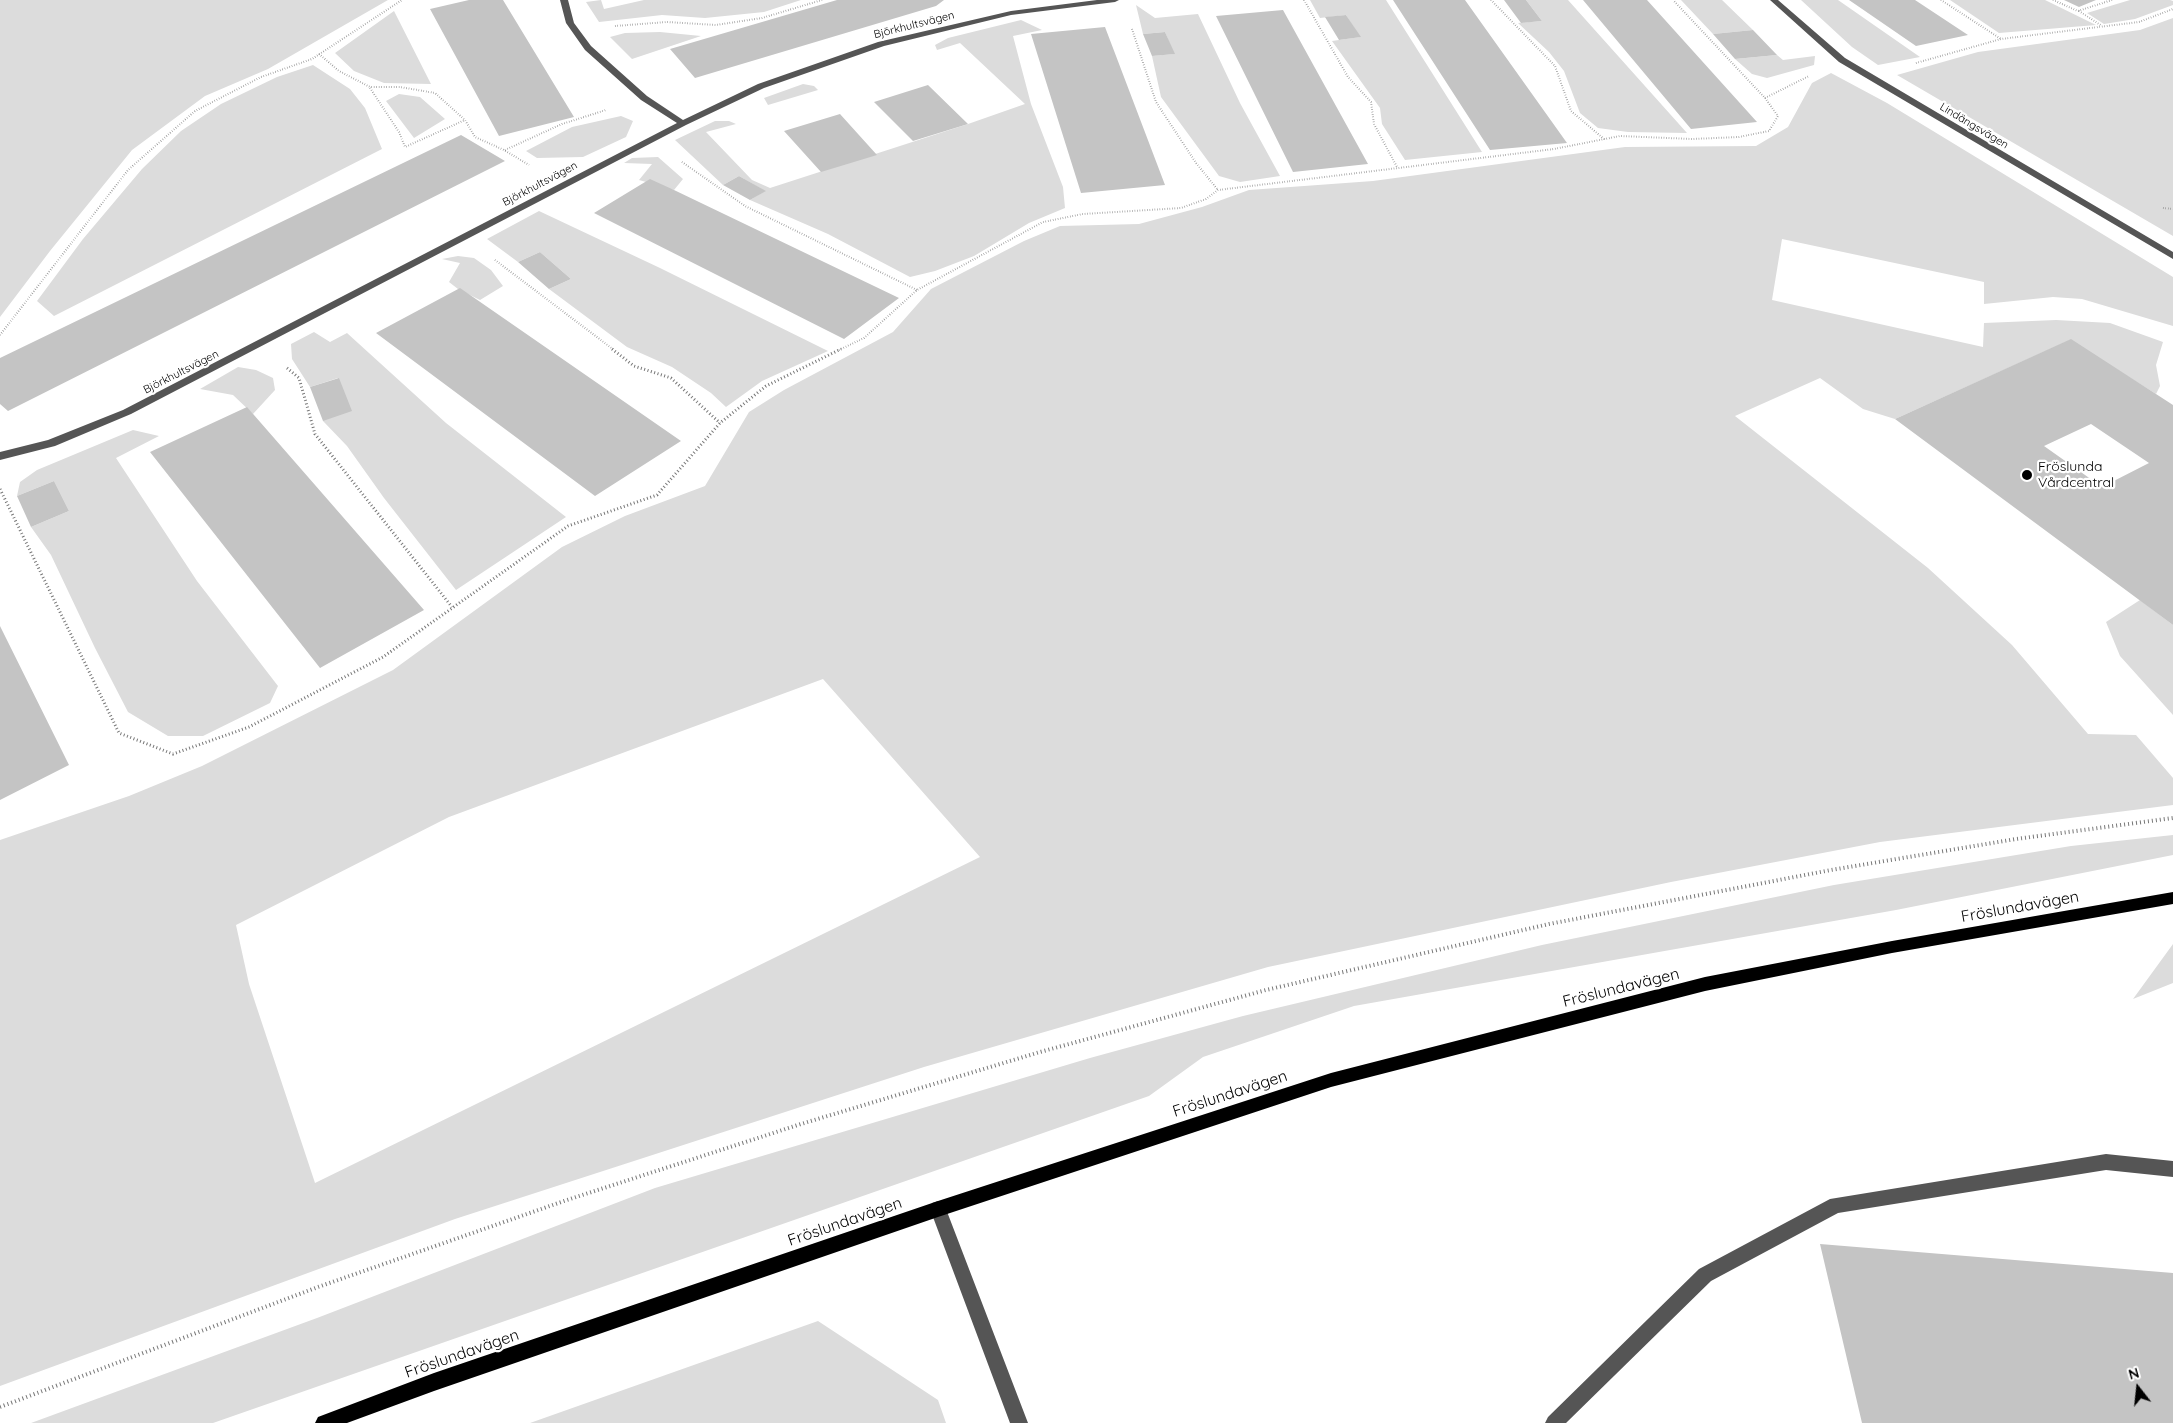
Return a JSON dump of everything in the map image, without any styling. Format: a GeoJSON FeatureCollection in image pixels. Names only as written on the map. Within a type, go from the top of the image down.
{"type":"FeatureCollection","features":[{"type":"Feature","properties":{"kind":"main road","name":"Fröslundavägen"},"geometry":{"type":"LineString","coordinates":[[324,1423],[434,1382],[938,1209],[1331,1080],[1696,987],[1892,947],[2173,898]]}},
{"type":"Feature","properties":{"kind":"street"},"geometry":{"type":"LineString","coordinates":[[564,0],[570,23],[588,48],[616,76],[644,98],[683,123]]}},
{"type":"Feature","properties":{"kind":"street","name":"Björkhultsvägen"},"geometry":{"type":"LineString","coordinates":[[0,456],[51,443],[127,412],[683,123],[761,86],[881,44],[1011,13],[1115,0]]}},
{"type":"Feature","properties":{"kind":"street","name":"Lindängsvägen"},"geometry":{"type":"LineString","coordinates":[[1774,0],[1842,60],[2173,256]]}},
{"type":"Feature","properties":{"kind":"street"},"geometry":{"type":"LineString","coordinates":[[1554,1423],[1704,1275],[1836,1205],[2106,1162],[2173,1169]]}},
{"type":"Feature","properties":{"kind":"street"},"geometry":{"type":"LineString","coordinates":[[938,1209],[1019,1423]]}},
{"type":"Feature","properties":{"kind":"path"},"geometry":{"type":"LineString","coordinates":[[0,335],[128,170],[195,111],[261,77],[319,54],[402,0]]}},
{"type":"Feature","properties":{"kind":"path"},"geometry":{"type":"LineString","coordinates":[[578,33],[613,26],[667,22],[716,25],[762,18],[822,0]]}},
{"type":"Feature","properties":{"kind":"path"},"geometry":{"type":"LineString","coordinates":[[1304,0],[1348,77],[1371,102],[1374,124],[1397,167]]}},
{"type":"Feature","properties":{"kind":"path"},"geometry":{"type":"LineString","coordinates":[[1491,0],[1555,66],[1571,111],[1604,140]]}},
{"type":"Feature","properties":{"kind":"path"},"geometry":{"type":"LineString","coordinates":[[0,489],[119,733],[173,754],[249,727],[383,657],[568,526],[657,495],[720,423],[766,386],[864,338],[917,290],[1043,222],[1083,214],[1181,208],[1206,199],[1218,190],[1554,149],[1620,136],[1692,139],[1730,137],[1770,131],[1778,116],[1765,98],[1673,0]]}},
{"type":"Feature","properties":{"kind":"path"},"geometry":{"type":"LineString","coordinates":[[1942,0],[2001,39]]}},
{"type":"Feature","properties":{"kind":"path"},"geometry":{"type":"LineString","coordinates":[[2054,0],[2078,11],[2102,26]]}},
{"type":"Feature","properties":{"kind":"path"},"geometry":{"type":"LineString","coordinates":[[2078,11],[2112,0]]}},
{"type":"Feature","properties":{"kind":"path"},"geometry":{"type":"LineString","coordinates":[[1868,76],[2001,39],[2139,22],[2173,9]]}},
{"type":"Feature","properties":{"kind":"path"},"geometry":{"type":"LineString","coordinates":[[1131,26],[1156,102],[1196,163],[1218,190]]}},
{"type":"Feature","properties":{"kind":"path"},"geometry":{"type":"LineString","coordinates":[[319,54],[339,71],[370,87],[400,87],[435,93],[465,120],[475,137],[504,150],[561,186]]}},
{"type":"Feature","properties":{"kind":"path"},"geometry":{"type":"LineString","coordinates":[[1765,98],[1842,60]]}},
{"type":"Feature","properties":{"kind":"path"},"geometry":{"type":"LineString","coordinates":[[370,87],[399,132],[405,147],[465,120]]}},
{"type":"Feature","properties":{"kind":"path"},"geometry":{"type":"LineString","coordinates":[[504,150],[562,124],[644,98]]}},
{"type":"Feature","properties":{"kind":"path"},"geometry":{"type":"LineString","coordinates":[[652,139],[706,180],[745,206],[917,290]]}},
{"type":"Feature","properties":{"kind":"path"},"geometry":{"type":"LineString","coordinates":[[465,237],[634,366],[671,378],[720,423]]}},
{"type":"Feature","properties":{"kind":"path"},"geometry":{"type":"LineString","coordinates":[[257,345],[299,378],[314,434],[452,607]]}},
{"type":"Feature","properties":{"kind":"path"},"geometry":{"type":"LineString","coordinates":[[0,1407],[318,1287],[577,1197],[810,1121],[1040,1052],[1266,990],[1549,924],[1831,870],[2016,839],[2173,818]]}},
{"type":"Feature","properties":{"kind":"shaded area"},"geometry":{"type":"Polygon","coordinates":[[[0,0],[388,0],[268,69],[205,96],[132,150],[50,251],[0,317],[0,0]]]}},
{"type":"Feature","properties":{"kind":"shaded area"},"geometry":{"type":"Polygon","coordinates":[[[601,0],[604,9],[644,0],[801,0],[764,12],[705,18],[662,15],[599,22],[586,2],[601,0]]]}},
{"type":"Feature","properties":{"kind":"shaded area"},"geometry":{"type":"Polygon","coordinates":[[[1310,0],[1386,0],[1482,152],[1405,160],[1382,124],[1380,108],[1332,41],[1360,37],[1346,15],[1320,18],[1310,0]]]}},
{"type":"Feature","properties":{"kind":"shaded area"},"geometry":{"type":"Polygon","coordinates":[[[1526,0],[1568,0],[1687,133],[1628,132],[1598,128],[1580,113],[1564,71],[1549,52],[1518,23],[1542,21],[1526,0]]]}},
{"type":"Feature","properties":{"kind":"shaded area"},"geometry":{"type":"Polygon","coordinates":[[[1681,0],[1722,0],[1753,30],[1713,34],[1681,0]]]}},
{"type":"Feature","properties":{"kind":"shaded area"},"geometry":{"type":"Polygon","coordinates":[[[1801,0],[1838,0],[1920,57],[1878,65],[1852,47],[1801,0]]]}},
{"type":"Feature","properties":{"kind":"shaded area"},"geometry":{"type":"Polygon","coordinates":[[[1950,0],[2045,0],[2096,25],[1999,33],[1950,0]]]}},
{"type":"Feature","properties":{"kind":"shaded area"},"geometry":{"type":"Polygon","coordinates":[[[2130,0],[2170,0],[2173,1],[2173,5],[2135,19],[2104,24],[2087,13],[2130,0]]]}},
{"type":"Feature","properties":{"kind":"shaded area"},"geometry":{"type":"Polygon","coordinates":[[[1136,5],[1155,18],[1198,14],[1240,103],[1280,176],[1240,182],[1219,176],[1161,97],[1152,56],[1174,54],[1165,32],[1143,34],[1136,5]]]}},
{"type":"Feature","properties":{"kind":"shaded area"},"geometry":{"type":"Polygon","coordinates":[[[394,11],[431,84],[384,83],[354,71],[335,53],[394,11]]]}},
{"type":"Feature","properties":{"kind":"shaded area"},"geometry":{"type":"Polygon","coordinates":[[[2173,18],[2173,236],[1897,75],[1978,52],[2140,30],[2173,18]]]}},
{"type":"Feature","properties":{"kind":"shaded area"},"geometry":{"type":"Polygon","coordinates":[[[1021,20],[1042,30],[1013,36],[1031,104],[1063,187],[1065,208],[1029,223],[974,256],[935,271],[910,277],[828,234],[750,200],[765,191],[739,176],[723,185],[675,140],[715,121],[729,121],[736,124],[706,132],[752,180],[770,188],[968,124],[1025,104],[960,43],[937,50],[935,45],[948,38],[1021,20]]]}},
{"type":"Feature","properties":{"kind":"shaded area"},"geometry":{"type":"Polygon","coordinates":[[[660,32],[701,36],[632,59],[610,37],[625,33],[660,32]]]}},
{"type":"Feature","properties":{"kind":"shaded area"},"geometry":{"type":"Polygon","coordinates":[[[1777,55],[1783,60],[1815,56],[1814,65],[1767,78],[1752,74],[1735,59],[1777,55]]]}},
{"type":"Feature","properties":{"kind":"shaded area"},"geometry":{"type":"Polygon","coordinates":[[[313,65],[350,89],[365,108],[382,149],[54,316],[37,301],[83,239],[142,169],[181,131],[221,104],[277,77],[313,65]]]}},
{"type":"Feature","properties":{"kind":"shaded area"},"geometry":{"type":"Polygon","coordinates":[[[1831,73],[1887,103],[2173,277],[2173,326],[2082,299],[2053,297],[1984,304],[1984,282],[1782,239],[1772,300],[1983,347],[1984,323],[2056,320],[2110,323],[2163,342],[2156,365],[2160,386],[2156,394],[2070,340],[1895,419],[1863,409],[1820,378],[1735,416],[1928,568],[2012,645],[2088,734],[2136,735],[2173,778],[2173,805],[1880,842],[1671,882],[1268,967],[924,1067],[455,1219],[0,1386],[0,840],[129,796],[202,766],[393,670],[562,547],[625,516],[705,486],[749,412],[784,390],[893,332],[931,289],[1024,241],[1060,226],[1139,224],[1202,207],[1249,190],[1373,181],[1625,147],[1756,146],[1788,127],[1812,83],[1831,73]],[[823,679],[449,817],[236,925],[249,984],[315,1183],[980,857],[823,679]]]}},
{"type":"Feature","properties":{"kind":"shaded area"},"geometry":{"type":"Polygon","coordinates":[[[803,84],[814,86],[818,90],[768,105],[764,98],[803,84]]]}},
{"type":"Feature","properties":{"kind":"shaded area"},"geometry":{"type":"Polygon","coordinates":[[[399,94],[420,97],[445,119],[414,138],[386,101],[399,94]]]}},
{"type":"Feature","properties":{"kind":"shaded area"},"geometry":{"type":"Polygon","coordinates":[[[621,116],[633,121],[626,137],[583,157],[537,158],[526,151],[572,127],[621,116]]]}},
{"type":"Feature","properties":{"kind":"shaded area"},"geometry":{"type":"Polygon","coordinates":[[[658,157],[683,179],[674,190],[639,180],[652,164],[624,163],[632,158],[658,157]]]}},
{"type":"Feature","properties":{"kind":"shaded area"},"geometry":{"type":"Polygon","coordinates":[[[539,211],[828,351],[762,381],[726,407],[711,393],[672,367],[627,347],[549,289],[571,279],[540,252],[518,262],[487,239],[539,211]]]}},
{"type":"Feature","properties":{"kind":"shaded area"},"geometry":{"type":"Polygon","coordinates":[[[458,256],[474,258],[491,270],[503,286],[480,300],[458,289],[449,282],[460,263],[442,259],[458,256]]]}},
{"type":"Feature","properties":{"kind":"shaded area"},"geometry":{"type":"Polygon","coordinates":[[[314,332],[330,342],[347,333],[446,423],[566,517],[456,590],[384,498],[347,446],[323,421],[338,378],[310,387],[292,359],[291,344],[314,332]]]}},
{"type":"Feature","properties":{"kind":"shaded area"},"geometry":{"type":"Polygon","coordinates":[[[238,367],[256,370],[273,378],[275,390],[253,414],[233,395],[200,389],[238,367]]]}},
{"type":"Feature","properties":{"kind":"shaded area"},"geometry":{"type":"Polygon","coordinates":[[[133,430],[159,436],[116,458],[197,581],[278,686],[270,703],[203,736],[168,736],[128,712],[51,555],[31,527],[69,511],[54,481],[17,496],[20,482],[37,470],[133,430]]]}},
{"type":"Feature","properties":{"kind":"shaded area"},"geometry":{"type":"Polygon","coordinates":[[[2140,600],[2173,625],[2173,715],[2120,656],[2106,622],[2140,600]]]}},
{"type":"Feature","properties":{"kind":"shaded area"},"geometry":{"type":"Polygon","coordinates":[[[2173,835],[2173,855],[1896,910],[1354,1006],[1203,1057],[1149,1096],[213,1423],[31,1423],[317,1318],[655,1188],[1090,1058],[1243,1016],[1542,945],[1834,885],[2071,846],[2173,835]]]}},
{"type":"Feature","properties":{"kind":"shaded area"},"geometry":{"type":"Polygon","coordinates":[[[2173,944],[2173,983],[2133,999],[2173,944]]]}},
{"type":"Feature","properties":{"kind":"shaded area"},"geometry":{"type":"Polygon","coordinates":[[[818,1321],[938,1400],[946,1423],[530,1423],[818,1321]]]}},
{"type":"Feature","properties":{"kind":"building"},"geometry":{"type":"Polygon","coordinates":[[[469,0],[503,0],[574,117],[499,136],[430,9],[469,0]]]}},
{"type":"Feature","properties":{"kind":"building"},"geometry":{"type":"Polygon","coordinates":[[[837,0],[944,0],[936,6],[695,78],[670,49],[837,0]]]}},
{"type":"Feature","properties":{"kind":"building"},"geometry":{"type":"Polygon","coordinates":[[[1393,0],[1465,0],[1567,143],[1490,150],[1393,0]]]}},
{"type":"Feature","properties":{"kind":"building"},"geometry":{"type":"Polygon","coordinates":[[[1504,0],[1526,0],[1542,21],[1521,23],[1504,0]]]}},
{"type":"Feature","properties":{"kind":"building"},"geometry":{"type":"Polygon","coordinates":[[[1583,0],[1647,0],[1757,122],[1691,129],[1583,0]]]}},
{"type":"Feature","properties":{"kind":"building"},"geometry":{"type":"Polygon","coordinates":[[[1849,0],[1915,0],[1968,35],[1916,46],[1849,0]]]}},
{"type":"Feature","properties":{"kind":"building"},"geometry":{"type":"Polygon","coordinates":[[[2064,0],[2096,0],[2079,7],[2064,0]]]}},
{"type":"Feature","properties":{"kind":"building"},"geometry":{"type":"Polygon","coordinates":[[[1283,10],[1368,164],[1293,172],[1216,16],[1283,10]]]}},
{"type":"Feature","properties":{"kind":"building"},"geometry":{"type":"Polygon","coordinates":[[[1346,15],[1361,37],[1339,40],[1325,17],[1346,15]]]}},
{"type":"Feature","properties":{"kind":"building"},"geometry":{"type":"Polygon","coordinates":[[[1105,27],[1165,185],[1081,193],[1031,34],[1105,27]]]}},
{"type":"Feature","properties":{"kind":"building"},"geometry":{"type":"Polygon","coordinates":[[[1753,30],[1777,55],[1735,59],[1713,34],[1753,30]]]}},
{"type":"Feature","properties":{"kind":"building"},"geometry":{"type":"Polygon","coordinates":[[[1165,32],[1175,54],[1152,56],[1143,34],[1165,32]]]}},
{"type":"Feature","properties":{"kind":"building"},"geometry":{"type":"Polygon","coordinates":[[[928,85],[968,124],[913,141],[874,102],[928,85]]]}},
{"type":"Feature","properties":{"kind":"building"},"geometry":{"type":"Polygon","coordinates":[[[840,114],[877,155],[821,172],[784,131],[840,114]]]}},
{"type":"Feature","properties":{"kind":"building"},"geometry":{"type":"Polygon","coordinates":[[[461,135],[505,161],[8,411],[0,404],[0,358],[461,135]]]}},
{"type":"Feature","properties":{"kind":"building"},"geometry":{"type":"Polygon","coordinates":[[[739,176],[766,191],[750,200],[723,185],[739,176]]]}},
{"type":"Feature","properties":{"kind":"building"},"geometry":{"type":"Polygon","coordinates":[[[650,179],[899,298],[844,339],[594,213],[650,179]]]}},
{"type":"Feature","properties":{"kind":"building"},"geometry":{"type":"Polygon","coordinates":[[[540,252],[571,279],[549,289],[518,262],[540,252]]]}},
{"type":"Feature","properties":{"kind":"building"},"geometry":{"type":"Polygon","coordinates":[[[460,288],[681,441],[595,496],[376,333],[460,288]]]}},
{"type":"Feature","properties":{"kind":"building","name":"Fröslunda Vårdcentral"},"geometry":{"type":"Polygon","coordinates":[[[2071,339],[2173,405],[2173,625],[1895,419],[2071,339]],[[2091,424],[2044,446],[2102,487],[2149,463],[2091,424]]]}},
{"type":"Feature","properties":{"kind":"building"},"geometry":{"type":"Polygon","coordinates":[[[339,378],[352,411],[323,421],[310,387],[339,378]]]}},
{"type":"Feature","properties":{"kind":"building"},"geometry":{"type":"Polygon","coordinates":[[[247,407],[424,610],[320,668],[150,452],[247,407]]]}},
{"type":"Feature","properties":{"kind":"building"},"geometry":{"type":"Polygon","coordinates":[[[54,481],[69,511],[31,527],[17,496],[54,481]]]}},
{"type":"Feature","properties":{"kind":"building"},"geometry":{"type":"Polygon","coordinates":[[[0,626],[69,765],[0,800],[0,626]]]}},
{"type":"Feature","properties":{"kind":"building"},"geometry":{"type":"Polygon","coordinates":[[[1820,1244],[2173,1273],[2173,1423],[1862,1423],[1820,1244]]]}},
{"type":"Feature","properties":{"kind":"place","name":"Fröslunda Vårdcentral"},"geometry":{"type":"Point","coordinates":[2027,475]}}]}
